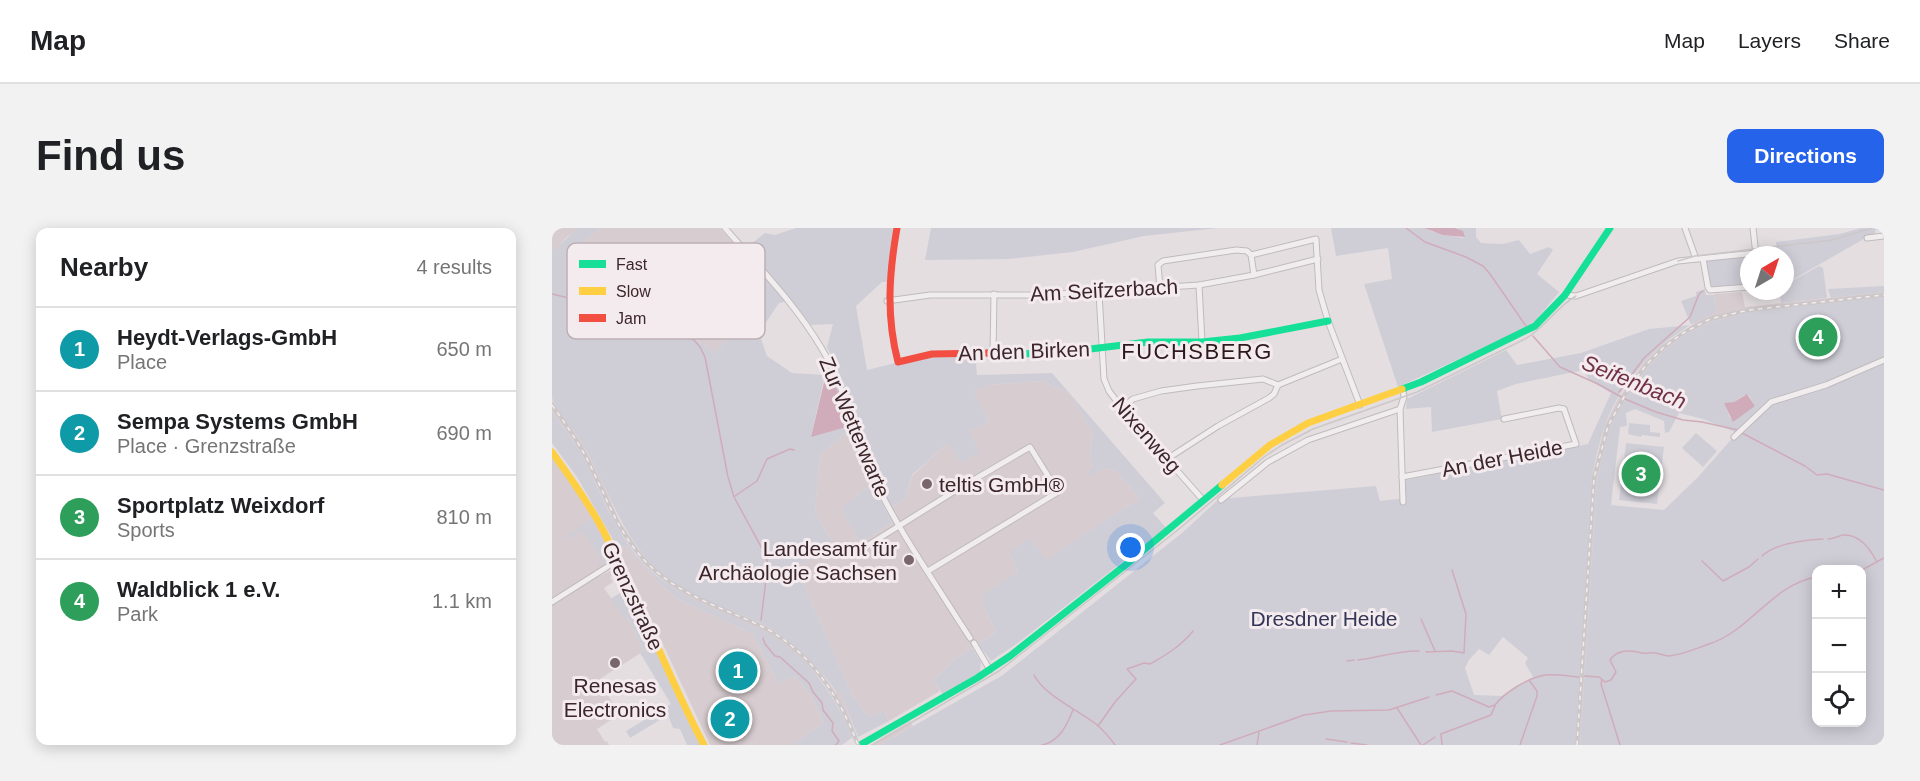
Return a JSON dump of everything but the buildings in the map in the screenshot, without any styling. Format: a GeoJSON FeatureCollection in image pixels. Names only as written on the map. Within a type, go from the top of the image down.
{"type":"FeatureCollection","features":[{"type":"Feature","properties":{"kind":"main road"},"geometry":{"type":"LineString","coordinates":[[887,301],[888,275],[897,228]]}},
{"type":"Feature","properties":{"kind":"main road"},"geometry":{"type":"LineString","coordinates":[[860,745],[990,670],[1025,645],[1270,445],[1308,423],[1403,390],[1528,331],[1543,319],[1565,295],[1610,228]]}},
{"type":"Feature","properties":{"kind":"main road","name":"An den Birken"},"geometry":{"type":"LineString","coordinates":[[887,301],[891,341],[898,362],[932,354],[1049,354],[1148,342],[1202,342],[1240,338],[1328,321]]}},
{"type":"Feature","properties":{"kind":"main road","name":"Grenzstraße"},"geometry":{"type":"LineString","coordinates":[[552,452],[589,505],[618,560],[704,745]]}},
{"type":"Feature","properties":{"kind":"street","name":"Zur Wetterwarte"},"geometry":{"type":"LineString","coordinates":[[725,228],[738,243]]}},
{"type":"Feature","properties":{"kind":"street"},"geometry":{"type":"LineString","coordinates":[[1685,228],[1700,259],[1710,290],[1740,288]]}},
{"type":"Feature","properties":{"kind":"street"},"geometry":{"type":"LineString","coordinates":[[1753,228],[1755,246]]}},
{"type":"Feature","properties":{"kind":"street"},"geometry":{"type":"LineString","coordinates":[[1867,238],[1884,236]]}},
{"type":"Feature","properties":{"kind":"street"},"geometry":{"type":"LineString","coordinates":[[1251,255],[1316,239],[1319,290],[1328,321],[1360,405]]}},
{"type":"Feature","properties":{"kind":"street"},"geometry":{"type":"LineString","coordinates":[[1160,288],[1158,265],[1163,261],[1236,250],[1247,251],[1251,255],[1254,275]]}},
{"type":"Feature","properties":{"kind":"street"},"geometry":{"type":"LineString","coordinates":[[1565,295],[1576,296],[1678,261],[1740,254]]}},
{"type":"Feature","properties":{"kind":"street","name":"Am Seifzerbach"},"geometry":{"type":"LineString","coordinates":[[887,301],[930,295],[1043,295],[1199,285],[1254,275],[1318,259]]}},
{"type":"Feature","properties":{"kind":"street","name":"Zur Wetterwarte"},"geometry":{"type":"LineString","coordinates":[[765,275],[796,311],[822,349],[842,391],[872,474],[900,526],[990,670]]}},
{"type":"Feature","properties":{"kind":"street"},"geometry":{"type":"LineString","coordinates":[[1199,285],[1202,342]]}},
{"type":"Feature","properties":{"kind":"street","name":"Nixenweg"},"geometry":{"type":"LineString","coordinates":[[1100,292],[1104,379],[1109,391],[1203,500]]}},
{"type":"Feature","properties":{"kind":"street"},"geometry":{"type":"LineString","coordinates":[[993,353],[994,294]]}},
{"type":"Feature","properties":{"kind":"street"},"geometry":{"type":"LineString","coordinates":[[1122,408],[1133,399],[1161,391],[1263,379],[1278,385],[1342,359]]}},
{"type":"Feature","properties":{"kind":"street"},"geometry":{"type":"LineString","coordinates":[[1735,436],[1771,402],[1826,385],[1884,360]]}},
{"type":"Feature","properties":{"kind":"street"},"geometry":{"type":"LineString","coordinates":[[1167,459],[1218,426],[1269,398],[1274,394],[1278,385]]}},
{"type":"Feature","properties":{"kind":"street"},"geometry":{"type":"LineString","coordinates":[[1403,390],[1404,397],[1400,409],[1403,502]]}},
{"type":"Feature","properties":{"kind":"street","name":"An der Heide"},"geometry":{"type":"LineString","coordinates":[[1402,477],[1576,444],[1564,409],[1559,408],[1504,419]]}},
{"type":"Feature","properties":{"kind":"street"},"geometry":{"type":"LineString","coordinates":[[1221,500],[1268,462],[1308,440],[1400,409]]}},
{"type":"Feature","properties":{"kind":"street"},"geometry":{"type":"LineString","coordinates":[[862,549],[1030,447],[1058,492],[928,571]]}},
{"type":"Feature","properties":{"kind":"street"},"geometry":{"type":"LineString","coordinates":[[552,602],[618,560]]}},
{"type":"Feature","properties":{"kind":"shaded area"},"geometry":{"type":"Polygon","coordinates":[[[552,228],[580,228],[566,238],[552,253],[552,228]]]}},
{"type":"Feature","properties":{"kind":"shaded area"},"geometry":{"type":"Polygon","coordinates":[[[600,228],[720,228],[733,243],[582,243],[600,228]]]}},
{"type":"Feature","properties":{"kind":"shaded area"},"geometry":{"type":"Polygon","coordinates":[[[1424,228],[1455,228],[1463,231],[1465,237],[1443,235],[1424,228]]]}},
{"type":"Feature","properties":{"kind":"shaded area"},"geometry":{"type":"Polygon","coordinates":[[[1740,292],[1740,300],[1744,300],[1745,307],[1884,292],[1884,297],[1749,312],[1711,322],[1685,335],[1666,349],[1632,387],[1610,427],[1597,478],[1580,745],[1575,745],[1592,477],[1605,425],[1618,399],[1645,362],[1698,318],[1717,312],[1714,294],[1740,292]]]}},
{"type":"Feature","properties":{"kind":"shaded area"},"geometry":{"type":"Polygon","coordinates":[[[694,339],[721,339],[724,343],[716,353],[694,339]]]}},
{"type":"Feature","properties":{"kind":"shaded area"},"geometry":{"type":"Polygon","coordinates":[[[827,370],[832,375],[850,426],[811,437],[827,370]]]}},
{"type":"Feature","properties":{"kind":"shaded area"},"geometry":{"type":"Polygon","coordinates":[[[1041,381],[1069,393],[1093,433],[1090,454],[1093,467],[1088,471],[1105,468],[1116,471],[1140,499],[1096,526],[1047,561],[1009,552],[1018,572],[984,608],[996,632],[955,659],[934,680],[940,691],[889,721],[884,711],[868,717],[851,693],[796,567],[817,555],[819,559],[836,549],[815,512],[820,454],[851,429],[872,483],[841,509],[860,542],[892,523],[886,510],[905,499],[912,476],[949,442],[989,421],[972,391],[987,385],[1041,381]]]}},
{"type":"Feature","properties":{"kind":"shaded area"},"geometry":{"type":"Polygon","coordinates":[[[1747,394],[1755,406],[1733,422],[1724,403],[1734,402],[1747,394]]]}},
{"type":"Feature","properties":{"kind":"shaded area"},"geometry":{"type":"Polygon","coordinates":[[[552,400],[582,443],[620,522],[639,550],[663,574],[682,588],[759,623],[794,645],[813,662],[836,693],[840,691],[857,737],[854,739],[826,685],[799,656],[764,632],[689,598],[666,583],[644,564],[618,529],[584,459],[552,412],[552,400]]]}},
{"type":"Feature","properties":{"kind":"shaded area"},"geometry":{"type":"Polygon","coordinates":[[[555,456],[618,560],[596,575],[598,577],[611,570],[614,575],[610,577],[613,582],[604,588],[625,618],[628,618],[644,651],[598,680],[620,714],[597,729],[609,745],[552,745],[552,458],[555,456]]]}},
{"type":"Feature","properties":{"kind":"shaded area"},"geometry":{"type":"Polygon","coordinates":[[[626,546],[659,583],[678,599],[753,634],[778,683],[795,676],[811,695],[824,723],[792,745],[710,745],[619,550],[626,546]]]}},
{"type":"Feature","properties":{"kind":"shaded area"},"geometry":{"type":"Polygon","coordinates":[[[910,721],[913,726],[880,745],[870,745],[910,721]]]}},
{"type":"Feature","properties":{"kind":"green space"},"geometry":{"type":"Polygon","coordinates":[[[578,228],[600,228],[582,243],[567,243],[567,339],[694,339],[716,353],[724,343],[720,339],[761,339],[767,356],[792,373],[825,375],[811,436],[850,426],[851,429],[820,454],[815,512],[836,549],[819,559],[817,555],[796,567],[851,693],[868,717],[884,711],[889,721],[858,737],[840,692],[837,693],[821,672],[793,644],[760,623],[685,590],[664,576],[634,542],[582,443],[552,398],[552,252],[578,228]]]}},
{"type":"Feature","properties":{"kind":"green space"},"geometry":{"type":"Polygon","coordinates":[[[796,228],[899,228],[888,282],[882,282],[856,306],[867,370],[932,354],[975,353],[977,375],[1052,373],[1165,503],[1153,513],[1166,528],[1019,642],[991,661],[978,644],[996,632],[984,608],[982,595],[1018,572],[1009,552],[1030,538],[1047,560],[1140,499],[1116,471],[1105,468],[1091,476],[1088,471],[1093,467],[1090,455],[1093,433],[1069,393],[1041,381],[987,385],[973,391],[989,421],[969,432],[980,452],[961,463],[948,443],[912,475],[905,499],[891,507],[853,417],[839,374],[827,347],[833,324],[811,325],[791,300],[779,303],[765,324],[765,243],[752,243],[765,233],[775,235],[796,228]]]}},
{"type":"Feature","properties":{"kind":"green space"},"geometry":{"type":"Polygon","coordinates":[[[931,228],[1218,228],[1144,236],[1073,252],[1008,259],[925,260],[931,228]]]}},
{"type":"Feature","properties":{"kind":"green space"},"geometry":{"type":"Polygon","coordinates":[[[1331,228],[1424,228],[1463,238],[1465,237],[1455,228],[1476,228],[1476,237],[1481,243],[1503,244],[1519,240],[1530,254],[1549,247],[1553,250],[1537,274],[1559,292],[1537,319],[1524,329],[1398,387],[1364,284],[1392,279],[1388,248],[1336,256],[1331,228]]]}},
{"type":"Feature","properties":{"kind":"green space"},"geometry":{"type":"Polygon","coordinates":[[[1861,228],[1884,229],[1875,230],[1875,235],[1869,236],[1794,279],[1794,246],[1776,246],[1776,242],[1840,234],[1861,228]]]}},
{"type":"Feature","properties":{"kind":"green space"},"geometry":{"type":"Polygon","coordinates":[[[1740,257],[1740,286],[1710,288],[1704,260],[1740,257]]]}},
{"type":"Feature","properties":{"kind":"green space"},"geometry":{"type":"Polygon","coordinates":[[[1819,266],[1823,268],[1827,297],[1781,303],[1781,300],[1794,300],[1794,280],[1819,266]]]}},
{"type":"Feature","properties":{"kind":"green space"},"geometry":{"type":"Polygon","coordinates":[[[1884,286],[1884,292],[1831,298],[1828,289],[1884,286]]]}},
{"type":"Feature","properties":{"kind":"green space"},"geometry":{"type":"Polygon","coordinates":[[[1705,289],[1706,295],[1714,295],[1717,312],[1691,325],[1681,301],[1696,296],[1696,292],[1705,289]]]}},
{"type":"Feature","properties":{"kind":"green space"},"geometry":{"type":"Polygon","coordinates":[[[1884,297],[1884,745],[1580,745],[1597,478],[1610,427],[1632,387],[1649,366],[1685,335],[1711,322],[1749,312],[1884,297]],[[1749,395],[1725,404],[1730,418],[1755,406],[1749,395]],[[1635,409],[1626,413],[1627,426],[1620,427],[1611,505],[1664,510],[1698,477],[1737,433],[1703,419],[1679,413],[1669,432],[1665,433],[1664,421],[1635,409]]]}},
{"type":"Feature","properties":{"kind":"green space","name":"Dresdner Heide"},"geometry":{"type":"Polygon","coordinates":[[[1690,325],[1669,340],[1640,367],[1617,399],[1599,446],[1592,477],[1575,745],[880,745],[1003,675],[1182,533],[1219,499],[1376,486],[1380,501],[1406,498],[1406,480],[1588,444],[1611,393],[1589,380],[1584,370],[1516,384],[1497,391],[1502,419],[1432,432],[1431,407],[1406,409],[1407,399],[1506,350],[1517,365],[1581,353],[1649,329],[1690,325]],[[1503,637],[1489,655],[1479,649],[1465,668],[1474,695],[1502,696],[1533,677],[1525,663],[1528,658],[1503,637]]]}},
{"type":"Feature","properties":{"kind":"green space"},"geometry":{"type":"Polygon","coordinates":[[[552,412],[581,454],[618,528],[644,564],[671,587],[700,603],[763,631],[793,651],[806,663],[827,690],[853,737],[842,745],[792,745],[824,723],[811,695],[795,676],[778,683],[753,634],[678,599],[659,583],[626,546],[619,550],[577,477],[552,443],[552,412]]]}},
{"type":"Feature","properties":{"kind":"green space"},"geometry":{"type":"Polygon","coordinates":[[[1629,423],[1650,425],[1650,432],[1660,433],[1660,437],[1628,434],[1629,423]]]}},
{"type":"Feature","properties":{"kind":"green space"},"geometry":{"type":"Polygon","coordinates":[[[1696,433],[1717,451],[1703,467],[1682,448],[1696,433]]]}},
{"type":"Feature","properties":{"kind":"green space"},"geometry":{"type":"Polygon","coordinates":[[[1626,443],[1664,447],[1657,504],[1619,500],[1626,443]]]}},
{"type":"Feature","properties":{"kind":"green space"},"geometry":{"type":"Polygon","coordinates":[[[872,483],[892,523],[860,542],[841,509],[872,483]]]}},
{"type":"Feature","properties":{"kind":"green space"},"geometry":{"type":"Polygon","coordinates":[[[591,518],[610,555],[608,560],[600,566],[598,564],[602,561],[583,531],[570,539],[567,536],[591,518]]]}},
{"type":"Feature","properties":{"kind":"green space"},"geometry":{"type":"Polygon","coordinates":[[[630,587],[704,745],[687,745],[680,729],[673,728],[668,715],[630,738],[626,731],[671,704],[640,653],[644,651],[628,618],[625,619],[610,599],[630,587]]]}},
{"type":"Feature","properties":{"kind":"green space"},"geometry":{"type":"Polygon","coordinates":[[[972,648],[981,662],[980,672],[943,695],[934,680],[955,659],[972,648]]]}},
{"type":"Feature","properties":{"kind":"waterway","name":"Seifenbach"},"geometry":{"type":"LineString","coordinates":[[1406,228],[1425,242],[1466,257],[1483,266],[1526,326]]}},
{"type":"Feature","properties":{"kind":"waterway"},"geometry":{"type":"LineString","coordinates":[[1619,392],[1644,358],[1690,317],[1699,294],[1703,291]]}},
{"type":"Feature","properties":{"kind":"waterway"},"geometry":{"type":"LineString","coordinates":[[552,294],[567,298]]}},
{"type":"Feature","properties":{"kind":"waterway","name":"Seifenbach"},"geometry":{"type":"LineString","coordinates":[[1533,336],[1560,367],[1625,399],[1683,420],[1738,430]]}},
{"type":"Feature","properties":{"kind":"waterway"},"geometry":{"type":"LineString","coordinates":[[692,339],[700,347],[705,357],[728,477],[734,497],[765,554],[768,564],[761,620]]}},
{"type":"Feature","properties":{"kind":"waterway","name":"Seifenbach"},"geometry":{"type":"LineString","coordinates":[[1742,433],[1805,466],[1817,475],[1827,474],[1884,490]]}},
{"type":"Feature","properties":{"kind":"waterway"},"geometry":{"type":"LineString","coordinates":[[735,496],[757,481],[767,459],[790,449],[794,450]]}},
{"type":"Feature","properties":{"kind":"waterway"},"geometry":{"type":"LineString","coordinates":[[1828,539],[1843,535],[1854,537],[1868,547],[1877,562]]}},
{"type":"Feature","properties":{"kind":"waterway"},"geometry":{"type":"LineString","coordinates":[[1762,556],[1782,545],[1823,539]]}},
{"type":"Feature","properties":{"kind":"waterway"},"geometry":{"type":"LineString","coordinates":[[1866,568],[1884,558]]}},
{"type":"Feature","properties":{"kind":"waterway"},"geometry":{"type":"LineString","coordinates":[[1702,561],[1723,581],[1749,567],[1758,559]]}},
{"type":"Feature","properties":{"kind":"waterway"},"geometry":{"type":"LineString","coordinates":[[1426,652],[1464,653],[1466,614],[1452,570]]}},
{"type":"Feature","properties":{"kind":"waterway"},"geometry":{"type":"LineString","coordinates":[[1584,676],[1599,677],[1605,682],[1611,680],[1616,672],[1610,660],[1620,652],[1669,656],[1684,653],[1724,638],[1786,589],[1812,578]]}},
{"type":"Feature","properties":{"kind":"waterway"},"geometry":{"type":"LineString","coordinates":[[1421,619],[1435,651]]}},
{"type":"Feature","properties":{"kind":"waterway"},"geometry":{"type":"LineString","coordinates":[[1098,726],[1115,702],[1136,679],[1127,669],[1156,661],[1178,646],[1193,631]]}},
{"type":"Feature","properties":{"kind":"waterway"},"geometry":{"type":"LineString","coordinates":[[763,638],[775,656],[780,657],[809,683],[822,703],[823,710],[833,723],[832,731],[839,741],[836,745]]}},
{"type":"Feature","properties":{"kind":"waterway"},"geometry":{"type":"LineString","coordinates":[[1358,660],[1419,651]]}},
{"type":"Feature","properties":{"kind":"waterway"},"geometry":{"type":"LineString","coordinates":[[1347,661],[1354,660]]}},
{"type":"Feature","properties":{"kind":"waterway"},"geometry":{"type":"LineString","coordinates":[[1034,675],[1053,696],[1096,724],[1115,745]]}},
{"type":"Feature","properties":{"kind":"waterway"},"geometry":{"type":"LineString","coordinates":[[1436,695],[1452,691],[1489,707],[1495,705],[1517,686],[1531,679],[1545,675],[1579,677]]}},
{"type":"Feature","properties":{"kind":"waterway"},"geometry":{"type":"LineString","coordinates":[[1520,745],[1537,696],[1537,691],[1529,680]]}},
{"type":"Feature","properties":{"kind":"waterway"},"geometry":{"type":"LineString","coordinates":[[1602,680],[1601,684],[1620,745]]}},
{"type":"Feature","properties":{"kind":"waterway"},"geometry":{"type":"LineString","coordinates":[[1220,745],[1304,715],[1331,711],[1389,710],[1429,697]]}},
{"type":"Feature","properties":{"kind":"waterway"},"geometry":{"type":"LineString","coordinates":[[1442,745],[1441,734],[1491,715],[1495,706]]}},
{"type":"Feature","properties":{"kind":"waterway"},"geometry":{"type":"LineString","coordinates":[[1397,708],[1421,745]]}},
{"type":"Feature","properties":{"kind":"waterway"},"geometry":{"type":"LineString","coordinates":[[1042,745],[1058,737],[1073,710]]}},
{"type":"Feature","properties":{"kind":"waterway"},"geometry":{"type":"LineString","coordinates":[[1257,745],[1259,732]]}},
{"type":"Feature","properties":{"kind":"waterway"},"geometry":{"type":"LineString","coordinates":[[1423,745],[1435,737]]}},
{"type":"Feature","properties":{"kind":"waterway"},"geometry":{"type":"LineString","coordinates":[[1326,739],[1347,742]]}},
{"type":"Feature","properties":{"kind":"waterway"},"geometry":{"type":"LineString","coordinates":[[1351,743],[1367,745]]}},
{"type":"Feature","properties":{"kind":"tram line"},"geometry":{"type":"LineString","coordinates":[[1678,261],[1695,256],[1832,240],[1872,228]]}},
{"type":"Feature","properties":{"kind":"tram line"},"geometry":{"type":"LineString","coordinates":[[873,745],[999,671],[1179,529],[1264,457],[1282,445],[1313,429],[1417,392],[1525,339],[1576,296]]}},
{"type":"Feature","properties":{"kind":"railway"},"geometry":{"type":"LineString","coordinates":[[1577,745],[1594,478],[1608,426],[1630,386],[1664,347],[1683,333],[1710,319],[1749,310],[1884,295]]}},
{"type":"Feature","properties":{"kind":"railway"},"geometry":{"type":"LineString","coordinates":[[552,405],[584,454],[616,520],[639,554],[660,575],[673,584],[759,625],[793,647],[807,660],[832,691],[858,745]]}},
{"type":"Feature","properties":{"kind":"traffic: fast"},"geometry":{"type":"LineString","coordinates":[[1402,389],[1421,382],[1535,326],[1565,295],[1610,228]]}},
{"type":"Feature","properties":{"kind":"traffic: fast"},"geometry":{"type":"LineString","coordinates":[[988,353],[1049,354],[1148,342],[1202,342],[1240,338],[1328,321]]}},
{"type":"Feature","properties":{"kind":"traffic: fast"},"geometry":{"type":"LineString","coordinates":[[860,745],[977,678],[1010,656],[1222,485]]}},
{"type":"Feature","properties":{"kind":"traffic: slow"},"geometry":{"type":"LineString","coordinates":[[1222,485],[1270,445],[1308,423],[1402,389]]}},
{"type":"Feature","properties":{"kind":"traffic: slow"},"geometry":{"type":"LineString","coordinates":[[552,452],[598,521],[704,745]]}},
{"type":"Feature","properties":{"kind":"traffic: jam"},"geometry":{"type":"LineString","coordinates":[[897,228],[892,262],[890,312],[898,362],[932,354],[988,353]]}},
{"type":"Feature","properties":{"kind":"place","name":"Waldblick 1 e.V."},"geometry":{"type":"Point","coordinates":[1818,337]}},
{"type":"Feature","properties":{"kind":"place","name":"Sportplatz Weixdorf"},"geometry":{"type":"Point","coordinates":[1641,474]}},
{"type":"Feature","properties":{"kind":"place","name":"teltis GmbH®"},"geometry":{"type":"Point","coordinates":[927,484]}},
{"type":"Feature","properties":{"kind":"place","name":"Landesamt für Archäologie Sachsen"},"geometry":{"type":"Point","coordinates":[909,560]}},
{"type":"Feature","properties":{"kind":"place","name":"Renesas Electronics"},"geometry":{"type":"Point","coordinates":[615,663]}},
{"type":"Feature","properties":{"kind":"place","name":"Heydt-Verlags-GmbH"},"geometry":{"type":"Point","coordinates":[738,671]}},
{"type":"Feature","properties":{"kind":"place","name":"Sempa Systems GmbH"},"geometry":{"type":"Point","coordinates":[730,719]}},
{"type":"Feature","properties":{"kind":"district","name":"FUCHSBERG"},"geometry":{"type":"Point","coordinates":[1197,351]}}]}
